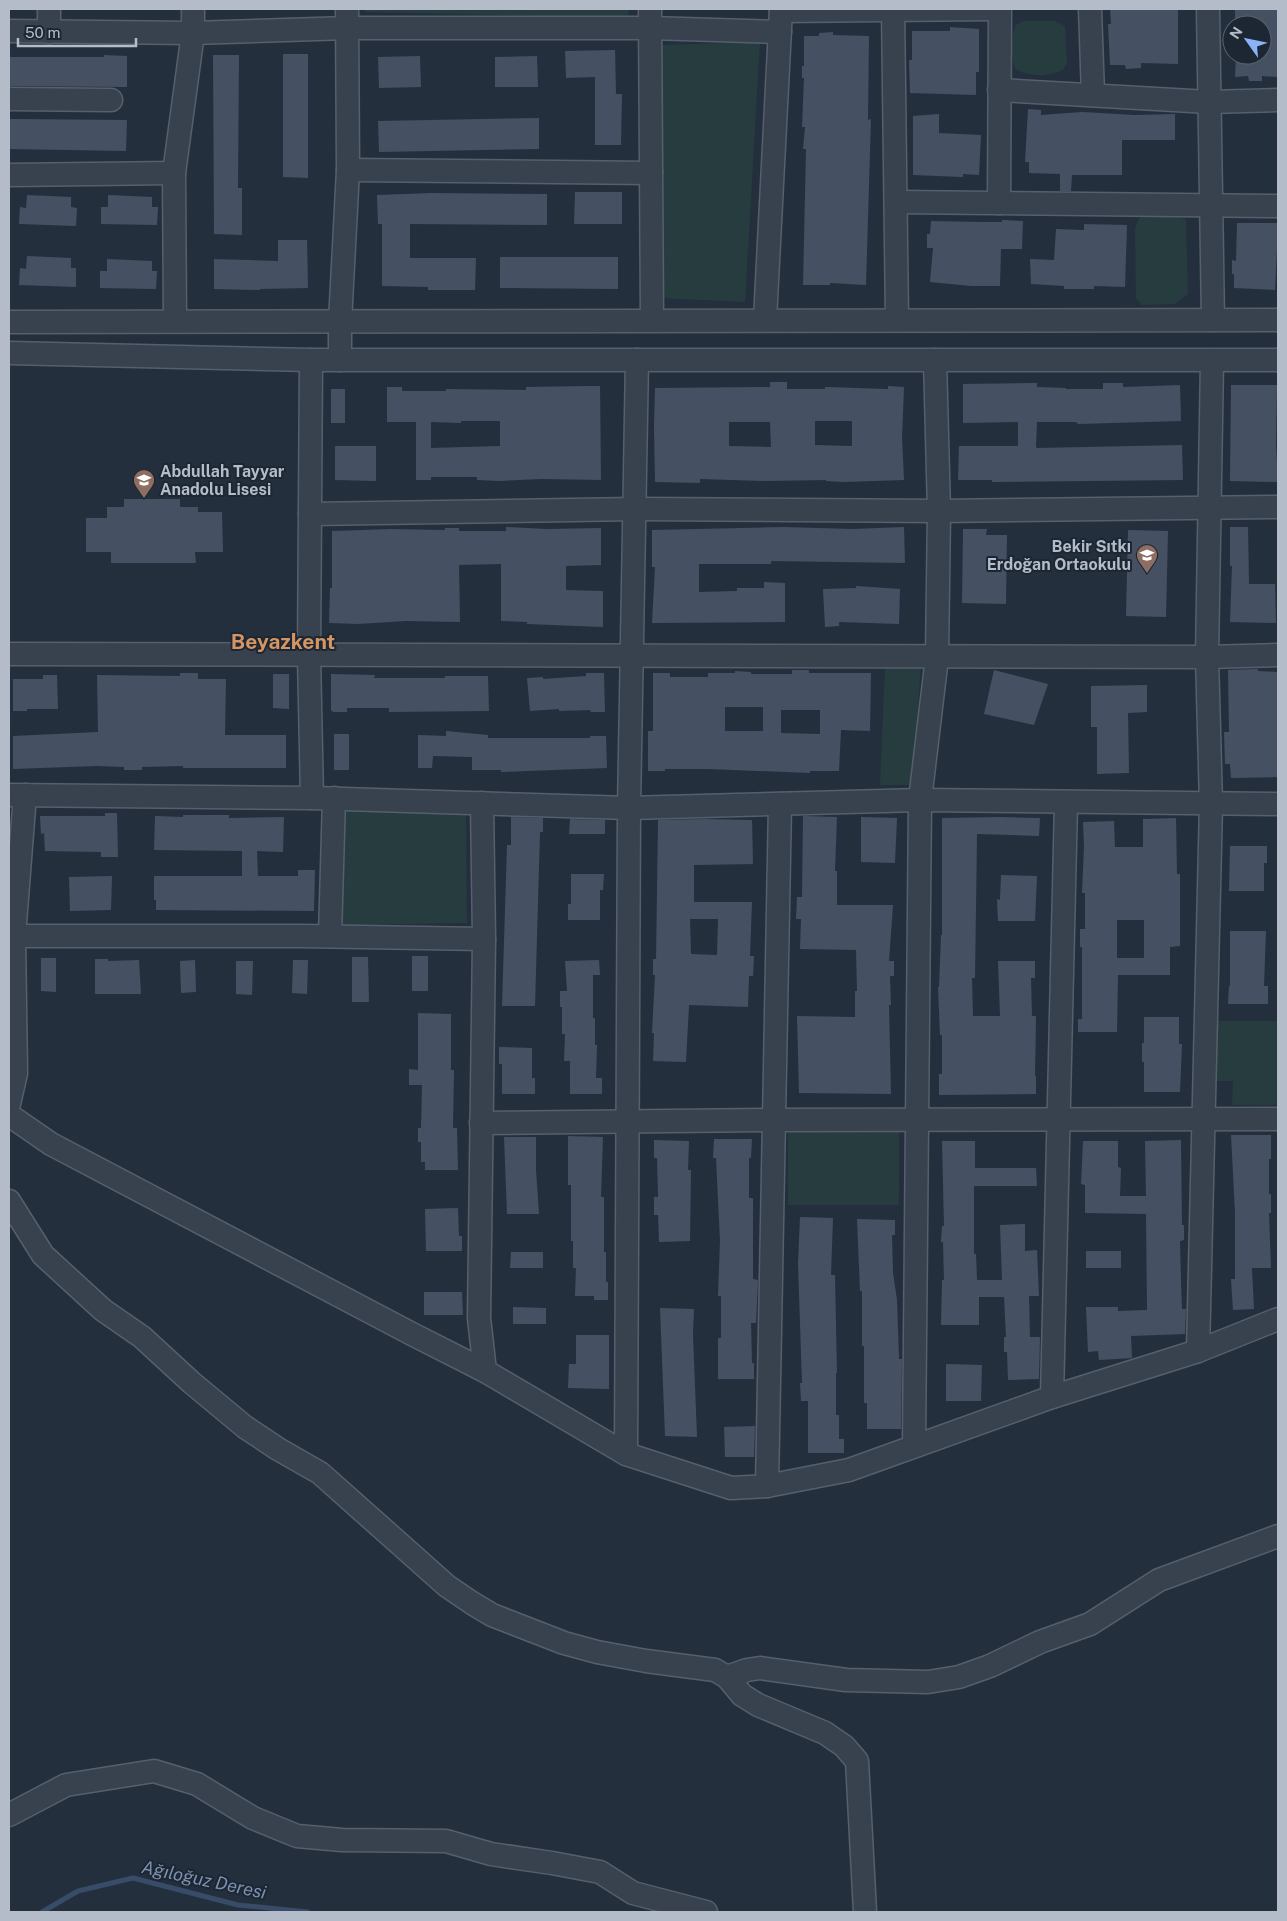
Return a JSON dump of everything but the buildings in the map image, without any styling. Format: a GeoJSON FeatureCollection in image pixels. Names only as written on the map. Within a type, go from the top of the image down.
{"type":"FeatureCollection","features":[{"type":"Feature","properties":{"kind":"street"},"geometry":{"type":"LineString","coordinates":[[49,9],[49,32]]}},
{"type":"Feature","properties":{"kind":"street"},"geometry":{"type":"LineString","coordinates":[[175,321],[174,173],[193,33],[193,9]]}},
{"type":"Feature","properties":{"kind":"street"},"geometry":{"type":"LineString","coordinates":[[9,32],[193,33],[348,18],[781,17],[893,10],[992,9]]}},
{"type":"Feature","properties":{"kind":"street"},"geometry":{"type":"LineString","coordinates":[[999,203],[1000,9]]}},
{"type":"Feature","properties":{"kind":"street"},"geometry":{"type":"LineString","coordinates":[[1090,9],[1093,95]]}},
{"type":"Feature","properties":{"kind":"street"},"geometry":{"type":"LineString","coordinates":[[1208,9],[1213,320]]}},
{"type":"Feature","properties":{"kind":"street"},"geometry":{"type":"LineString","coordinates":[[893,10],[897,320]]}},
{"type":"Feature","properties":{"kind":"street"},"geometry":{"type":"LineString","coordinates":[[765,320],[781,17]]}},
{"type":"Feature","properties":{"kind":"street"},"geometry":{"type":"LineString","coordinates":[[340,360],[340,322],[348,170],[348,18]]}},
{"type":"Feature","properties":{"kind":"street"},"geometry":{"type":"LineString","coordinates":[[650,18],[652,320]]}},
{"type":"Feature","properties":{"kind":"street"},"geometry":{"type":"LineString","coordinates":[[999,90],[1209,102],[1278,100]]}},
{"type":"Feature","properties":{"kind":"street"},"geometry":{"type":"LineString","coordinates":[[9,99],[111,100]]}},
{"type":"Feature","properties":{"kind":"street"},"geometry":{"type":"LineString","coordinates":[[348,170],[651,173]]}},
{"type":"Feature","properties":{"kind":"street"},"geometry":{"type":"LineString","coordinates":[[9,175],[174,173]]}},
{"type":"Feature","properties":{"kind":"street"},"geometry":{"type":"LineString","coordinates":[[896,202],[1278,206]]}},
{"type":"Feature","properties":{"kind":"street"},"geometry":{"type":"LineString","coordinates":[[9,322],[1278,320]]}},
{"type":"Feature","properties":{"kind":"street"},"geometry":{"type":"LineString","coordinates":[[9,353],[311,360],[1278,360]]}},
{"type":"Feature","properties":{"kind":"street"},"geometry":{"type":"LineString","coordinates":[[311,360],[309,656],[323,798],[330,936]]}},
{"type":"Feature","properties":{"kind":"street"},"geometry":{"type":"LineString","coordinates":[[626,1454],[629,808],[637,360]]}},
{"type":"Feature","properties":{"kind":"street"},"geometry":{"type":"LineString","coordinates":[[914,1446],[920,800],[937,657],[939,512],[934,360]]}},
{"type":"Feature","properties":{"kind":"street"},"geometry":{"type":"LineString","coordinates":[[1198,1351],[1211,804],[1208,657],[1212,361]]}},
{"type":"Feature","properties":{"kind":"street"},"geometry":{"type":"LineString","coordinates":[[310,514],[635,510],[939,512],[1278,507]]}},
{"type":"Feature","properties":{"kind":"street"},"geometry":{"type":"LineString","coordinates":[[9,654],[937,657],[1208,657],[1278,655]]}},
{"type":"Feature","properties":{"kind":"street"},"geometry":{"type":"LineString","coordinates":[[9,1104],[16,1073],[12,936],[17,795],[323,798],[629,808],[920,800],[1278,804]]}},
{"type":"Feature","properties":{"kind":"street"},"geometry":{"type":"LineString","coordinates":[[482,803],[484,939],[479,1318],[485,1371]]}},
{"type":"Feature","properties":{"kind":"street"},"geometry":{"type":"LineString","coordinates":[[1052,1397],[1066,803]]}},
{"type":"Feature","properties":{"kind":"street"},"geometry":{"type":"LineString","coordinates":[[767,1486],[780,804]]}},
{"type":"Feature","properties":{"kind":"street"},"geometry":{"type":"LineString","coordinates":[[12,936],[330,936],[484,939]]}},
{"type":"Feature","properties":{"kind":"street"},"geometry":{"type":"LineString","coordinates":[[9,1115],[51,1144],[513,1386],[626,1454],[731,1488],[767,1486],[849,1470],[1052,1397],[1198,1351],[1278,1319]]}},
{"type":"Feature","properties":{"kind":"street"},"geometry":{"type":"LineString","coordinates":[[482,1123],[774,1120],[1278,1119]]}},
{"type":"Feature","properties":{"kind":"street"},"geometry":{"type":"LineString","coordinates":[[9,1201],[43,1255],[102,1310],[142,1337],[192,1383],[245,1427],[278,1449],[320,1473],[448,1586],[472,1603],[492,1615],[580,1648],[646,1661],[715,1670],[726,1677],[742,1695],[758,1705],[825,1734],[844,1746],[857,1761],[865,1912]]}},
{"type":"Feature","properties":{"kind":"street"},"geometry":{"type":"LineString","coordinates":[[726,1677],[760,1668],[865,1681],[928,1682],[959,1677],[990,1666],[1040,1642],[1090,1624],[1159,1580],[1278,1536]]}},
{"type":"Feature","properties":{"kind":"street"},"geometry":{"type":"LineString","coordinates":[[9,1815],[66,1785],[154,1771],[196,1784],[253,1818],[297,1836],[342,1840],[446,1840],[491,1854],[600,1872],[634,1893],[706,1912]]}},
{"type":"Feature","properties":{"kind":"green space"},"geometry":{"type":"Polygon","coordinates":[[[365,9],[629,9],[628,18],[365,12],[365,9]]]}},
{"type":"Feature","properties":{"kind":"green space"},"geometry":{"type":"Polygon","coordinates":[[[1024,21],[1055,21],[1065,26],[1067,63],[1063,70],[1052,74],[1039,75],[1026,74],[1015,69],[1012,53],[1013,35],[1016,25],[1024,21]]]}},
{"type":"Feature","properties":{"kind":"green space"},"geometry":{"type":"Polygon","coordinates":[[[760,42],[745,302],[660,298],[662,45],[760,42]]]}},
{"type":"Feature","properties":{"kind":"green space"},"geometry":{"type":"Polygon","coordinates":[[[1177,215],[1186,220],[1188,294],[1175,304],[1142,305],[1136,298],[1135,228],[1140,216],[1177,215]]]}},
{"type":"Feature","properties":{"kind":"green space"},"geometry":{"type":"Polygon","coordinates":[[[921,665],[913,783],[910,785],[880,785],[885,666],[921,665]]]}},
{"type":"Feature","properties":{"kind":"green space"},"geometry":{"type":"Polygon","coordinates":[[[466,808],[467,923],[342,925],[341,809],[466,808]]]}},
{"type":"Feature","properties":{"kind":"green space"},"geometry":{"type":"Polygon","coordinates":[[[1214,1021],[1278,1021],[1278,1105],[1232,1105],[1233,1081],[1211,1081],[1214,1021]]]}},
{"type":"Feature","properties":{"kind":"green space"},"geometry":{"type":"Polygon","coordinates":[[[788,1131],[899,1131],[899,1205],[788,1205],[788,1131]]]}},
{"type":"Feature","properties":{"kind":"waterway","name":"Ağıloğuz Deresi"},"geometry":{"type":"LineString","coordinates":[[42,1912],[78,1891],[133,1878],[238,1905],[308,1912]]}},
{"type":"Feature","properties":{"kind":"place","name":"Abdullah Tayyar Anadolu Lisesi"},"geometry":{"type":"Point","coordinates":[144,499]}},
{"type":"Feature","properties":{"kind":"place","name":"Bekir Sıtkı Erdoğan Ortaokulu"},"geometry":{"type":"Point","coordinates":[1147,574]}},
{"type":"Feature","properties":{"kind":"district","name":"Beyazkent"},"geometry":{"type":"Point","coordinates":[283,642]}}]}
